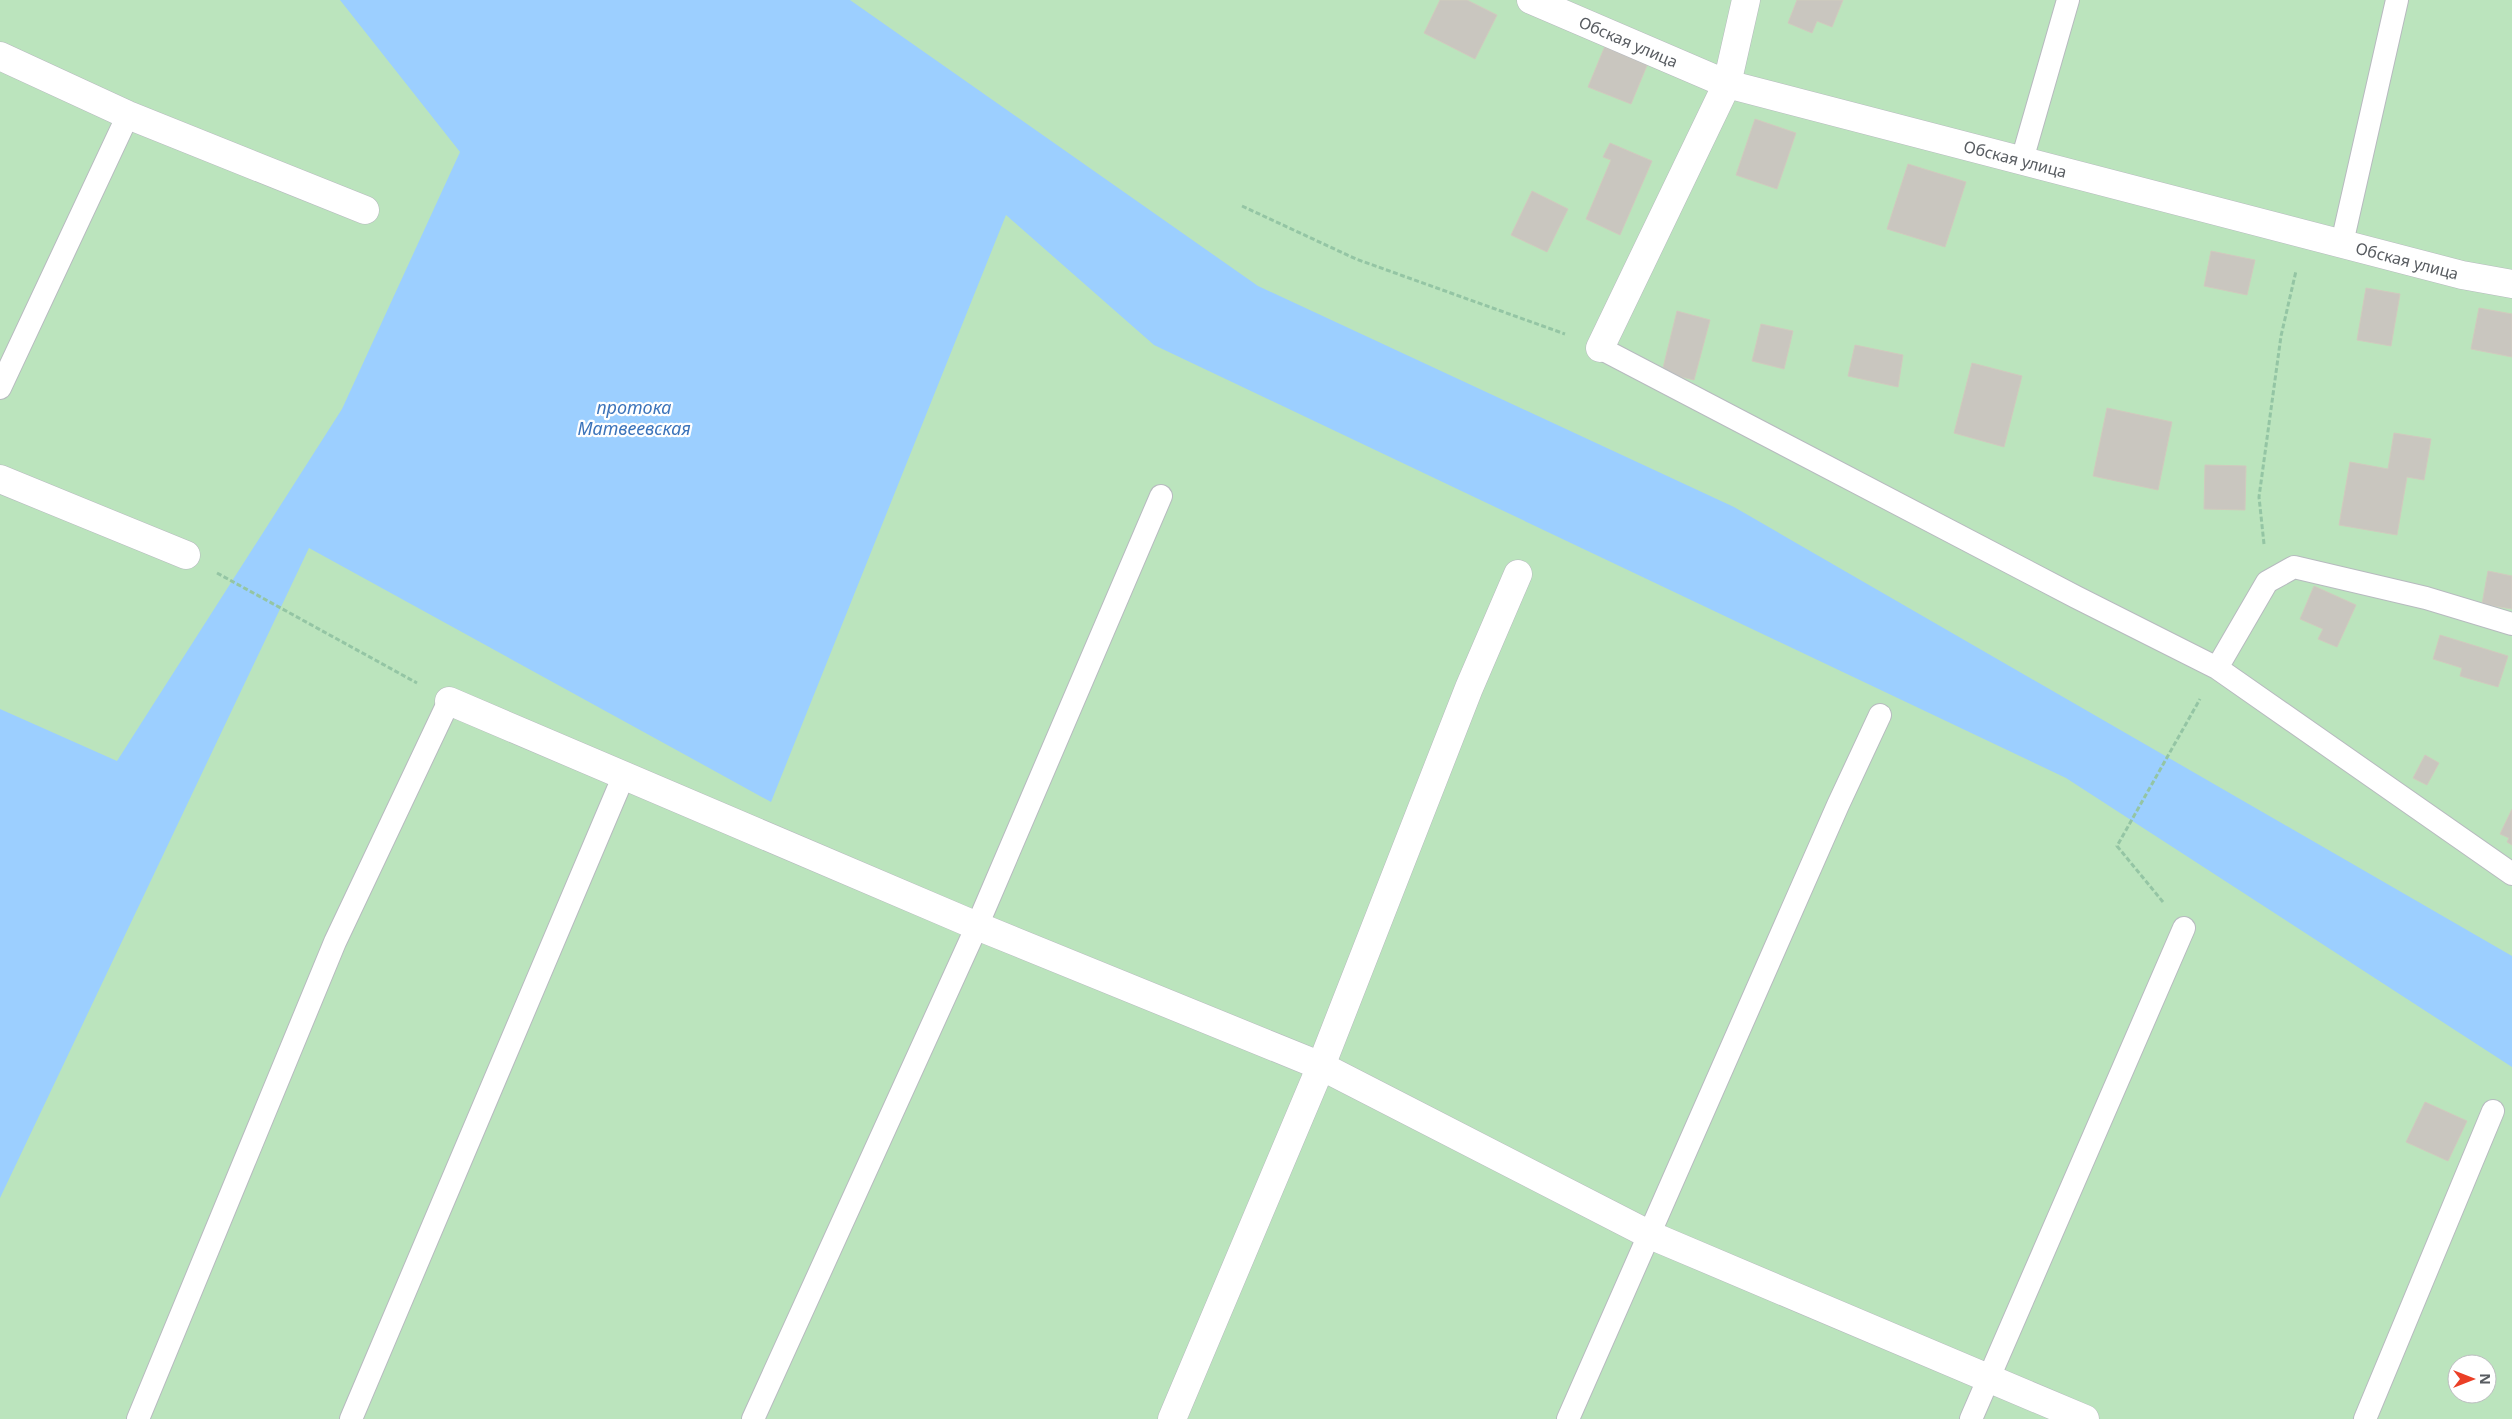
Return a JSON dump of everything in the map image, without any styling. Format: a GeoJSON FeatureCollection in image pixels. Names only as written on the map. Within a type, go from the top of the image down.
{"type":"FeatureCollection","features":[{"type":"Feature","properties":{"kind":"street","name":"Обская улица"},"geometry":{"type":"LineString","coordinates":[[1530,0],[1728,84],[2462,275],[2512,284]]}},
{"type":"Feature","properties":{"kind":"street"},"geometry":{"type":"LineString","coordinates":[[1600,348],[1728,84],[1746,0]]}},
{"type":"Feature","properties":{"kind":"street"},"geometry":{"type":"LineString","coordinates":[[0,56],[128,115],[365,210]]}},
{"type":"Feature","properties":{"kind":"street"},"geometry":{"type":"LineString","coordinates":[[0,479],[186,555]]}},
{"type":"Feature","properties":{"kind":"street"},"geometry":{"type":"LineString","coordinates":[[1172,1419],[1321,1066],[1469,688],[1518,574]]}},
{"type":"Feature","properties":{"kind":"street"},"geometry":{"type":"LineString","coordinates":[[449,700],[977,926],[1321,1066],[1650,1235],[2085,1419]]}},
{"type":"Feature","properties":{"kind":"lane"},"geometry":{"type":"LineString","coordinates":[[2022,160],[2068,0]]}},
{"type":"Feature","properties":{"kind":"lane"},"geometry":{"type":"LineString","coordinates":[[2342,244],[2397,0]]}},
{"type":"Feature","properties":{"kind":"lane"},"geometry":{"type":"LineString","coordinates":[[0,388],[128,115]]}},
{"type":"Feature","properties":{"kind":"lane"},"geometry":{"type":"LineString","coordinates":[[1600,348],[2076,598],[2217,668],[2512,874]]}},
{"type":"Feature","properties":{"kind":"lane"},"geometry":{"type":"LineString","coordinates":[[753,1419],[977,926],[1161,496]]}},
{"type":"Feature","properties":{"kind":"lane"},"geometry":{"type":"LineString","coordinates":[[2217,668],[2267,582],[2294,567],[2426,598],[2512,624]]}},
{"type":"Feature","properties":{"kind":"lane"},"geometry":{"type":"LineString","coordinates":[[138,1419],[335,942],[449,700]]}},
{"type":"Feature","properties":{"kind":"lane"},"geometry":{"type":"LineString","coordinates":[[1568,1419],[1838,805],[1880,715]]}},
{"type":"Feature","properties":{"kind":"lane"},"geometry":{"type":"LineString","coordinates":[[351,1419],[624,775]]}},
{"type":"Feature","properties":{"kind":"lane"},"geometry":{"type":"LineString","coordinates":[[1971,1419],[1990,1379],[2184,928]]}},
{"type":"Feature","properties":{"kind":"lane"},"geometry":{"type":"LineString","coordinates":[[2364,1419],[2493,1111]]}},
{"type":"Feature","properties":{"kind":"path"},"geometry":{"type":"LineString","coordinates":[[1242,206],[1356,259],[1529,320],[1600,348]]}},
{"type":"Feature","properties":{"kind":"path"},"geometry":{"type":"LineString","coordinates":[[2267,582],[2259,497],[2281,336],[2299,259],[2342,244]]}},
{"type":"Feature","properties":{"kind":"path"},"geometry":{"type":"LineString","coordinates":[[186,555],[315,628],[449,700]]}},
{"type":"Feature","properties":{"kind":"path"},"geometry":{"type":"LineString","coordinates":[[2184,928],[2117,846],[2217,668]]}},
{"type":"Feature","properties":{"kind":"green space"},"geometry":{"type":"Polygon","coordinates":[[[0,0],[2512,0],[2512,1419],[0,1419],[0,0]]]}},
{"type":"Feature","properties":{"kind":"water","name":"протока Матвеевская"},"geometry":{"type":"Polygon","coordinates":[[[340,0],[850,0],[1258,286],[1734,507],[2512,956],[2512,1067],[2066,778],[1154,345],[1006,215],[771,802],[309,548],[0,1198],[0,709],[117,761],[342,409],[460,152],[340,0]]]}},
{"type":"Feature","properties":{"kind":"building"},"geometry":{"type":"Polygon","coordinates":[[[1440,0],[1467,0],[1497,15],[1475,59],[1424,33],[1440,0]]]}},
{"type":"Feature","properties":{"kind":"building"},"geometry":{"type":"Polygon","coordinates":[[[1797,0],[1843,0],[1832,27],[1817,21],[1812,33],[1788,23],[1797,0]]]}},
{"type":"Feature","properties":{"kind":"building"},"geometry":{"type":"Polygon","coordinates":[[[1605,46],[1648,63],[1631,104],[1588,87],[1605,46]]]}},
{"type":"Feature","properties":{"kind":"building"},"geometry":{"type":"Polygon","coordinates":[[[1755,119],[1796,133],[1777,189],[1736,175],[1755,119]]]}},
{"type":"Feature","properties":{"kind":"building"},"geometry":{"type":"Polygon","coordinates":[[[1610,143],[1652,161],[1620,235],[1586,219],[1611,160],[1603,157],[1610,143]]]}},
{"type":"Feature","properties":{"kind":"building"},"geometry":{"type":"Polygon","coordinates":[[[1908,164],[1966,182],[1945,247],[1887,229],[1908,164]]]}},
{"type":"Feature","properties":{"kind":"building"},"geometry":{"type":"Polygon","coordinates":[[[1532,191],[1568,209],[1547,252],[1511,235],[1532,191]]]}},
{"type":"Feature","properties":{"kind":"building"},"geometry":{"type":"Polygon","coordinates":[[[2211,251],[2255,260],[2247,295],[2204,286],[2211,251]]]}},
{"type":"Feature","properties":{"kind":"building"},"geometry":{"type":"Polygon","coordinates":[[[2366,288],[2400,294],[2391,346],[2357,340],[2366,288]]]}},
{"type":"Feature","properties":{"kind":"building"},"geometry":{"type":"Polygon","coordinates":[[[2479,308],[2512,314],[2512,357],[2471,349],[2479,308]]]}},
{"type":"Feature","properties":{"kind":"building"},"geometry":{"type":"Polygon","coordinates":[[[1677,311],[1710,320],[1694,380],[1662,372],[1677,311]]]}},
{"type":"Feature","properties":{"kind":"building"},"geometry":{"type":"Polygon","coordinates":[[[1761,324],[1793,331],[1784,369],[1752,361],[1761,324]]]}},
{"type":"Feature","properties":{"kind":"building"},"geometry":{"type":"Polygon","coordinates":[[[1855,345],[1903,355],[1898,387],[1848,376],[1855,345]]]}},
{"type":"Feature","properties":{"kind":"building"},"geometry":{"type":"Polygon","coordinates":[[[1972,363],[2022,376],[2004,447],[1954,433],[1972,363]]]}},
{"type":"Feature","properties":{"kind":"building"},"geometry":{"type":"Polygon","coordinates":[[[2107,408],[2172,422],[2158,490],[2093,476],[2107,408]]]}},
{"type":"Feature","properties":{"kind":"building"},"geometry":{"type":"Polygon","coordinates":[[[2394,433],[2431,439],[2424,480],[2407,477],[2397,535],[2339,525],[2350,462],[2388,469],[2394,433]]]}},
{"type":"Feature","properties":{"kind":"building"},"geometry":{"type":"Polygon","coordinates":[[[2205,465],[2246,466],[2245,510],[2204,509],[2205,465]]]}},
{"type":"Feature","properties":{"kind":"building"},"geometry":{"type":"Polygon","coordinates":[[[2488,571],[2512,576],[2512,609],[2482,604],[2488,571]]]}},
{"type":"Feature","properties":{"kind":"building"},"geometry":{"type":"Polygon","coordinates":[[[2314,586],[2356,605],[2337,647],[2318,639],[2323,629],[2300,619],[2314,586]]]}},
{"type":"Feature","properties":{"kind":"building"},"geometry":{"type":"Polygon","coordinates":[[[2440,635],[2508,656],[2498,687],[2460,676],[2462,668],[2433,659],[2440,635]]]}},
{"type":"Feature","properties":{"kind":"building"},"geometry":{"type":"Polygon","coordinates":[[[2425,755],[2439,763],[2427,785],[2413,778],[2425,755]]]}},
{"type":"Feature","properties":{"kind":"building"},"geometry":{"type":"Polygon","coordinates":[[[2512,809],[2512,845],[2507,842],[2509,838],[2500,834],[2512,809]]]}},
{"type":"Feature","properties":{"kind":"building"},"geometry":{"type":"Polygon","coordinates":[[[2425,1102],[2467,1121],[2448,1161],[2406,1142],[2425,1102]]]}}]}
